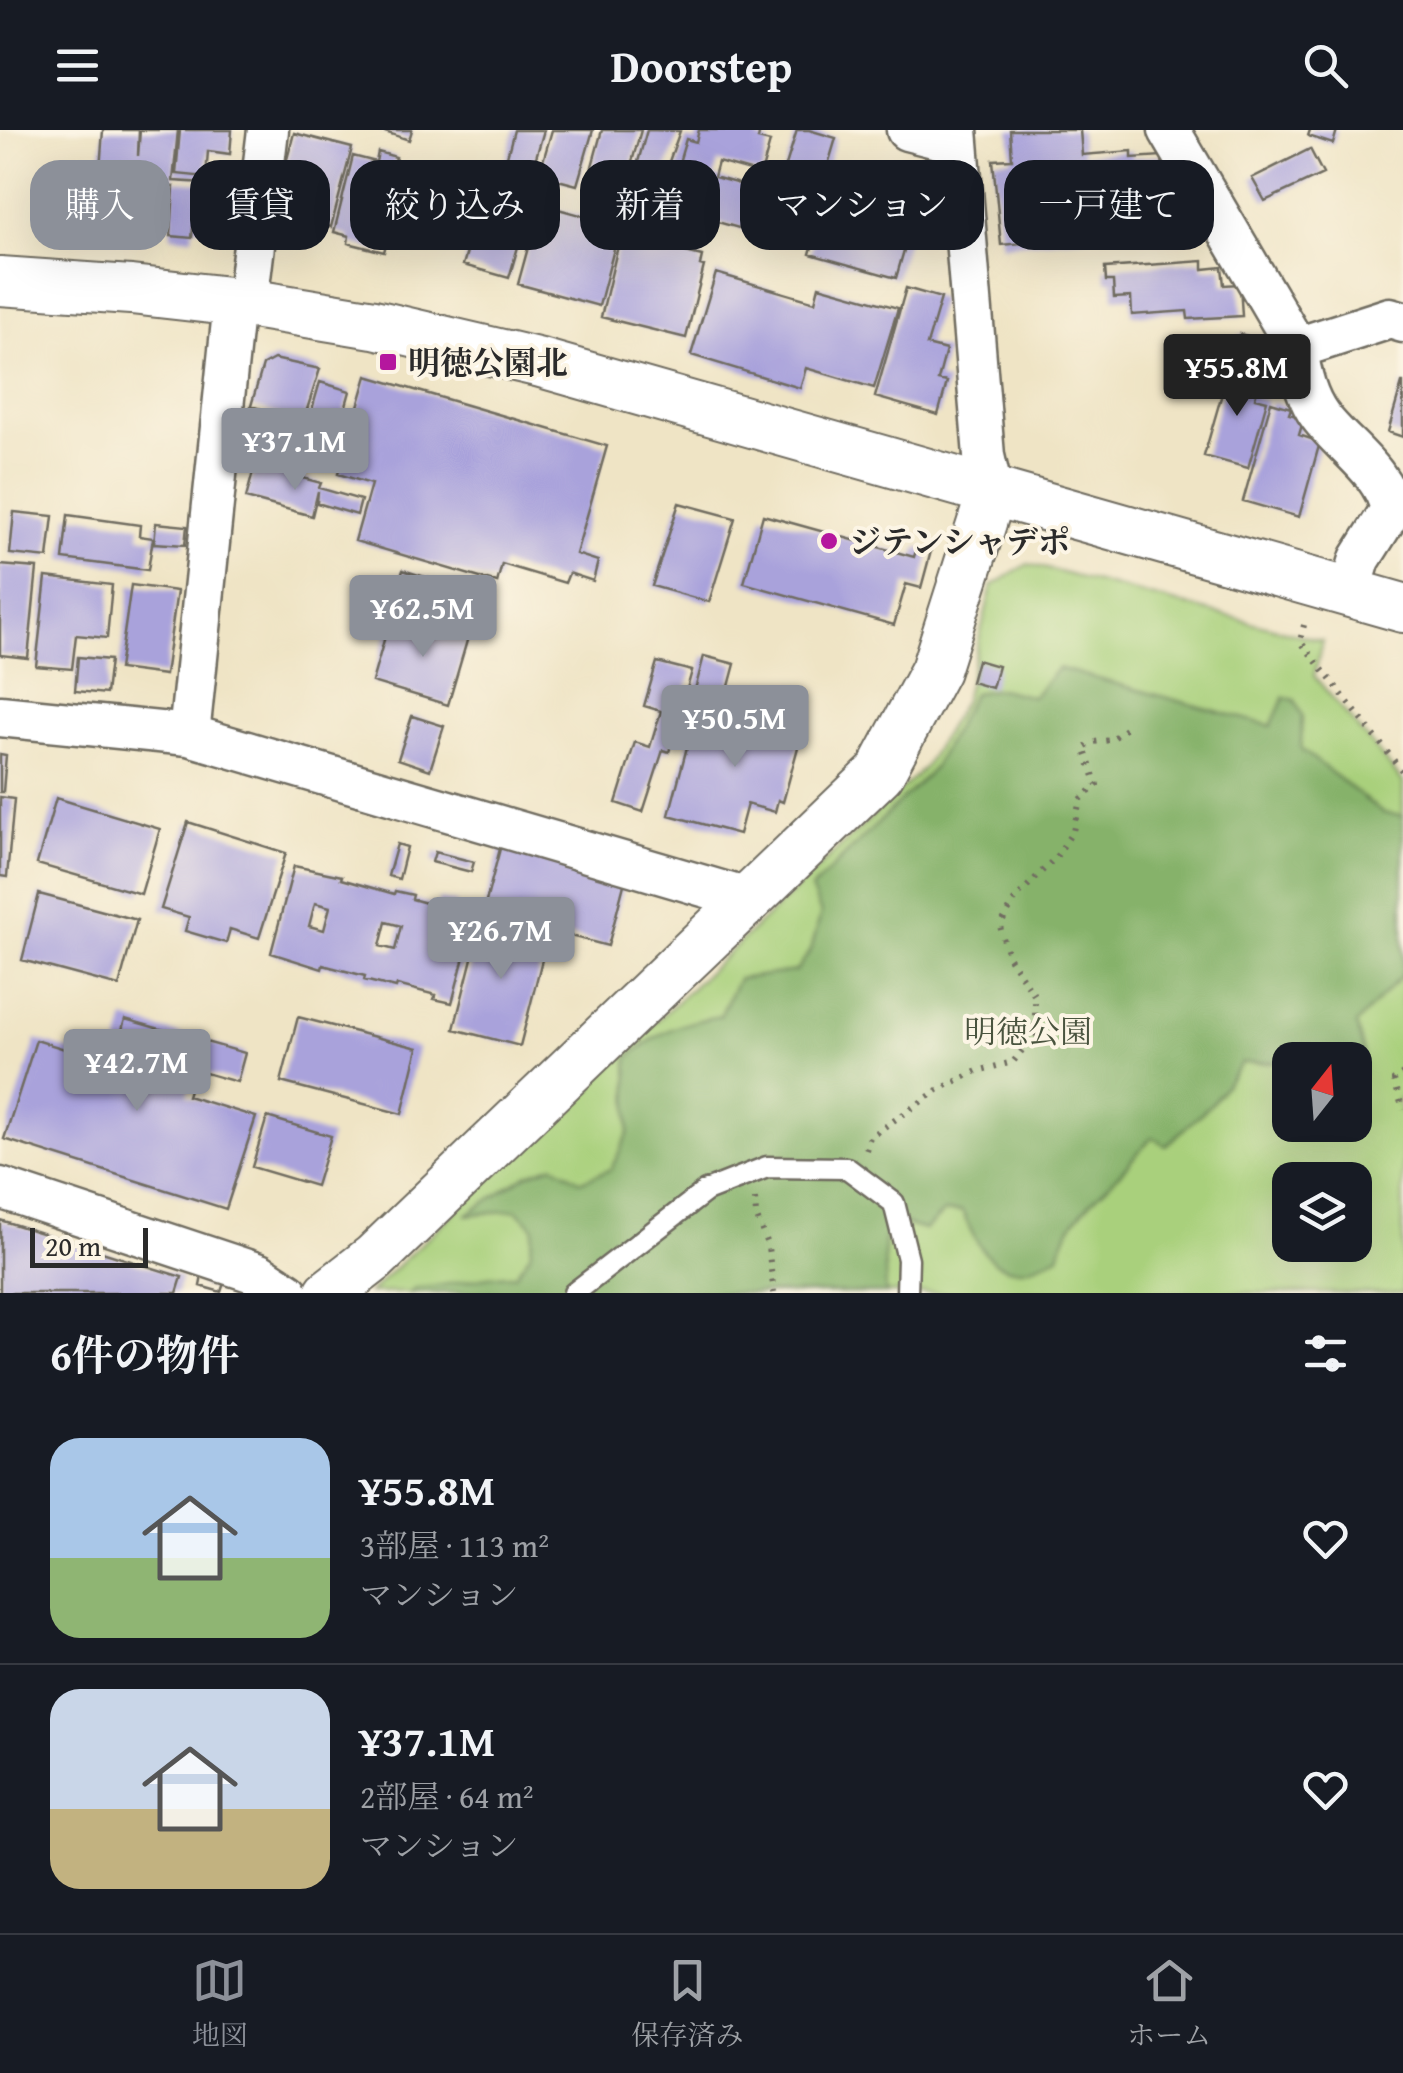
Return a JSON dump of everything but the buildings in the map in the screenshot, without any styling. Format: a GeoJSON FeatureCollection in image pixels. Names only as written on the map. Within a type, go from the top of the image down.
{"type":"FeatureCollection","features":[{"type":"Feature","properties":{"kind":"street"},"geometry":{"type":"LineString","coordinates":[[189,735],[241,303],[268,130]]}},
{"type":"Feature","properties":{"kind":"street"},"geometry":{"type":"LineString","coordinates":[[328,1293],[374,1258],[880,773],[935,670],[992,492],[984,456],[957,137],[907,130]]}},
{"type":"Feature","properties":{"kind":"street"},"geometry":{"type":"LineString","coordinates":[[1169,130],[1298,348],[1300,372],[1318,414],[1387,490],[1390,510],[1360,559],[1332,588]]}},
{"type":"Feature","properties":{"kind":"street"},"geometry":{"type":"LineString","coordinates":[[0,281],[131,290],[374,324],[541,363],[1403,608]]}},
{"type":"Feature","properties":{"kind":"street"},"geometry":{"type":"LineString","coordinates":[[1298,348],[1390,318],[1403,322]]}},
{"type":"Feature","properties":{"kind":"street"},"geometry":{"type":"LineString","coordinates":[[0,716],[189,735],[748,900]]}},
{"type":"Feature","properties":{"kind":"street"},"geometry":{"type":"LineString","coordinates":[[0,1188],[259,1274],[288,1293]]}},
{"type":"Feature","properties":{"kind":"lane"},"geometry":{"type":"LineString","coordinates":[[574,1293],[706,1191],[767,1167],[848,1168],[894,1204],[908,1259],[907,1293]]}},
{"type":"Feature","properties":{"kind":"path"},"geometry":{"type":"LineString","coordinates":[[1332,588],[1300,641],[1403,772]]}},
{"type":"Feature","properties":{"kind":"path"},"geometry":{"type":"LineString","coordinates":[[857,1176],[870,1137],[938,1090],[978,1071],[1013,1062],[1035,1034],[1035,996],[1008,956],[1000,926],[1016,898],[1056,857],[1073,831],[1080,800],[1097,786],[1084,748],[1111,740],[1128,728]]}},
{"type":"Feature","properties":{"kind":"path"},"geometry":{"type":"LineString","coordinates":[[1403,1074],[1394,1080],[1403,1110]]}},
{"type":"Feature","properties":{"kind":"path"},"geometry":{"type":"LineString","coordinates":[[753,1173],[756,1215],[768,1247],[774,1293]]}},
{"type":"Feature","properties":{"kind":"green space","name":"明徳公園"},"geometry":{"type":"Polygon","coordinates":[[[1028,564],[1323,641],[1314,676],[1403,782],[1403,1096],[1397,1100],[1403,1117],[1403,1293],[369,1293],[924,768],[964,700],[992,586],[1028,564]]]}},
{"type":"Feature","properties":{"kind":"green space","name":"明徳公園"},"geometry":{"type":"Polygon","coordinates":[[[1058,668],[1271,726],[1284,697],[1295,700],[1302,716],[1301,749],[1383,813],[1403,816],[1403,974],[1356,1024],[1361,1042],[1272,1042],[1272,1062],[1242,1063],[1211,1104],[1166,1146],[1152,1137],[1080,1213],[1059,1256],[1030,1268],[1009,1268],[990,1258],[962,1211],[944,1212],[925,1230],[891,1220],[884,1242],[886,1293],[411,1293],[415,1288],[515,1275],[530,1254],[534,1228],[517,1210],[466,1215],[528,1174],[554,1165],[581,1181],[611,1169],[629,1132],[628,1057],[671,1029],[720,1016],[738,979],[796,971],[811,950],[821,913],[811,889],[933,769],[973,693],[1000,689],[1033,697],[1058,668]]]}},
{"type":"Feature","properties":{"kind":"place","name":"明徳公園北"},"geometry":{"type":"Point","coordinates":[388,362]}},
{"type":"Feature","properties":{"kind":"place","name":"ジテンシャデポ"},"geometry":{"type":"Point","coordinates":[829,541]}}]}
